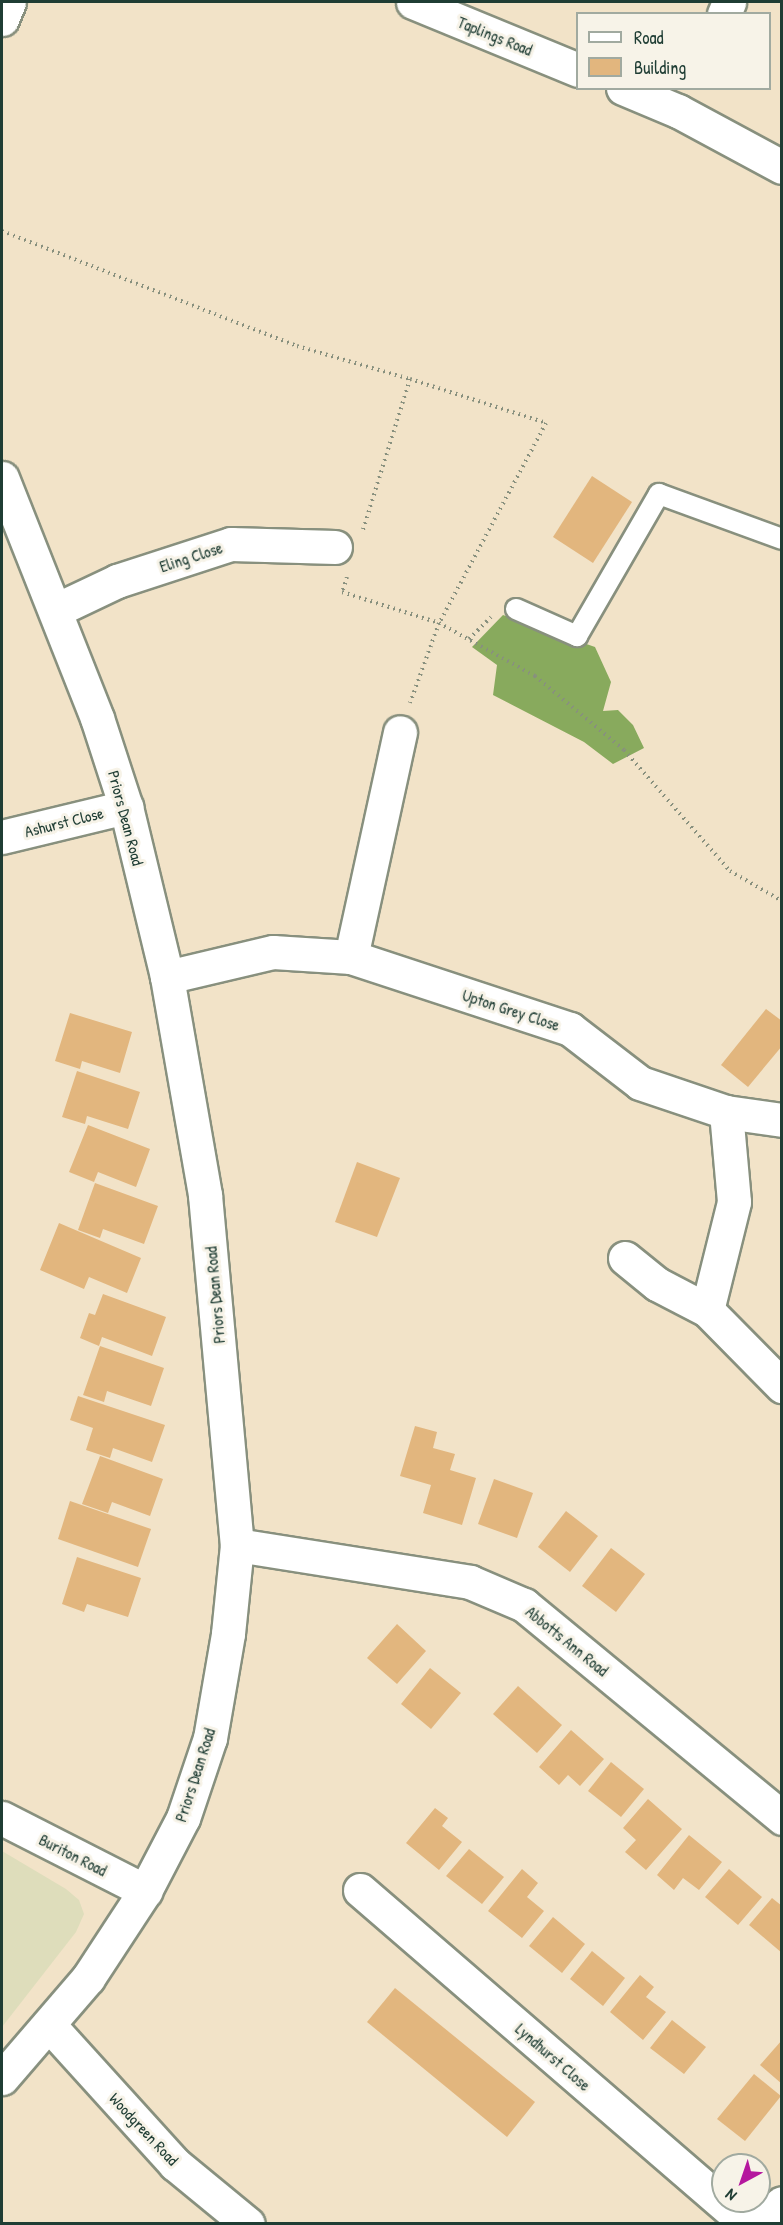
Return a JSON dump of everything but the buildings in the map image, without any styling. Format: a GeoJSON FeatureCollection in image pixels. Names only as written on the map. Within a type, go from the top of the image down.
{"type":"FeatureCollection","features":[{"type":"Feature","properties":{"kind":"street"},"geometry":{"type":"LineString","coordinates":[[2,19],[9,2]]}},
{"type":"Feature","properties":{"kind":"street","name":"Taplings Road"},"geometry":{"type":"LineString","coordinates":[[413,2],[576,69]]}},
{"type":"Feature","properties":{"kind":"street"},"geometry":{"type":"LineString","coordinates":[[633,90],[683,100],[782,167]]}},
{"type":"Feature","properties":{"kind":"street","name":"Priors Dean Road"},"geometry":{"type":"LineString","coordinates":[[2,478],[56,610],[126,807],[167,977],[205,1195],[237,1545],[228,1634],[210,1738],[183,1818],[145,1892],[88,1978],[50,2025],[2,2078]]}},
{"type":"Feature","properties":{"kind":"street","name":"Eling Close"},"geometry":{"type":"LineString","coordinates":[[56,610],[117,580],[231,544],[348,552]]}},
{"type":"Feature","properties":{"kind":"street"},"geometry":{"type":"LineString","coordinates":[[351,957],[400,732]]}},
{"type":"Feature","properties":{"kind":"street","name":"Ashurst Close"},"geometry":{"type":"LineString","coordinates":[[2,837],[126,807]]}},
{"type":"Feature","properties":{"kind":"street","name":"Upton Grey Close"},"geometry":{"type":"LineString","coordinates":[[167,977],[273,952],[351,957],[570,1029],[640,1083],[726,1112],[782,1120]]}},
{"type":"Feature","properties":{"kind":"street"},"geometry":{"type":"LineString","coordinates":[[707,1310],[734,1202],[726,1112]]}},
{"type":"Feature","properties":{"kind":"street"},"geometry":{"type":"LineString","coordinates":[[625,1258],[657,1284],[707,1310],[782,1386]]}},
{"type":"Feature","properties":{"kind":"street","name":"Abbotts Ann Road"},"geometry":{"type":"LineString","coordinates":[[237,1545],[470,1582],[524,1605],[782,1818]]}},
{"type":"Feature","properties":{"kind":"street","name":"Buriton Road"},"geometry":{"type":"LineString","coordinates":[[2,1818],[145,1892]]}},
{"type":"Feature","properties":{"kind":"street","name":"Lyndhurst Close"},"geometry":{"type":"LineString","coordinates":[[360,1890],[747,2223]]}},
{"type":"Feature","properties":{"kind":"street","name":"Woodgreen Road"},"geometry":{"type":"LineString","coordinates":[[50,2025],[175,2164],[248,2223]]}},
{"type":"Feature","properties":{"kind":"street"},"geometry":{"type":"LineString","coordinates":[[756,2223],[782,2203]]}},
{"type":"Feature","properties":{"kind":"lane"},"geometry":{"type":"LineString","coordinates":[[516,609],[577,636],[659,494],[782,539]]}},
{"type":"Feature","properties":{"kind":"path"},"geometry":{"type":"LineString","coordinates":[[2,231],[297,346],[410,379],[546,423],[439,623],[400,732]]}},
{"type":"Feature","properties":{"kind":"path"},"geometry":{"type":"LineString","coordinates":[[410,379],[348,552],[342,592],[439,623],[535,676],[624,750],[730,871],[782,901]]}},
{"type":"Feature","properties":{"kind":"shaded area"},"geometry":{"type":"Polygon","coordinates":[[[2,1851],[66,1889],[79,1900],[84,1914],[76,1932],[2,2027],[2,1851]]]}},
{"type":"Feature","properties":{"kind":"green space"},"geometry":{"type":"Polygon","coordinates":[[[503,615],[595,647],[611,682],[603,711],[618,710],[633,725],[644,748],[613,764],[584,742],[493,695],[497,665],[472,647],[503,615]]]}}]}
